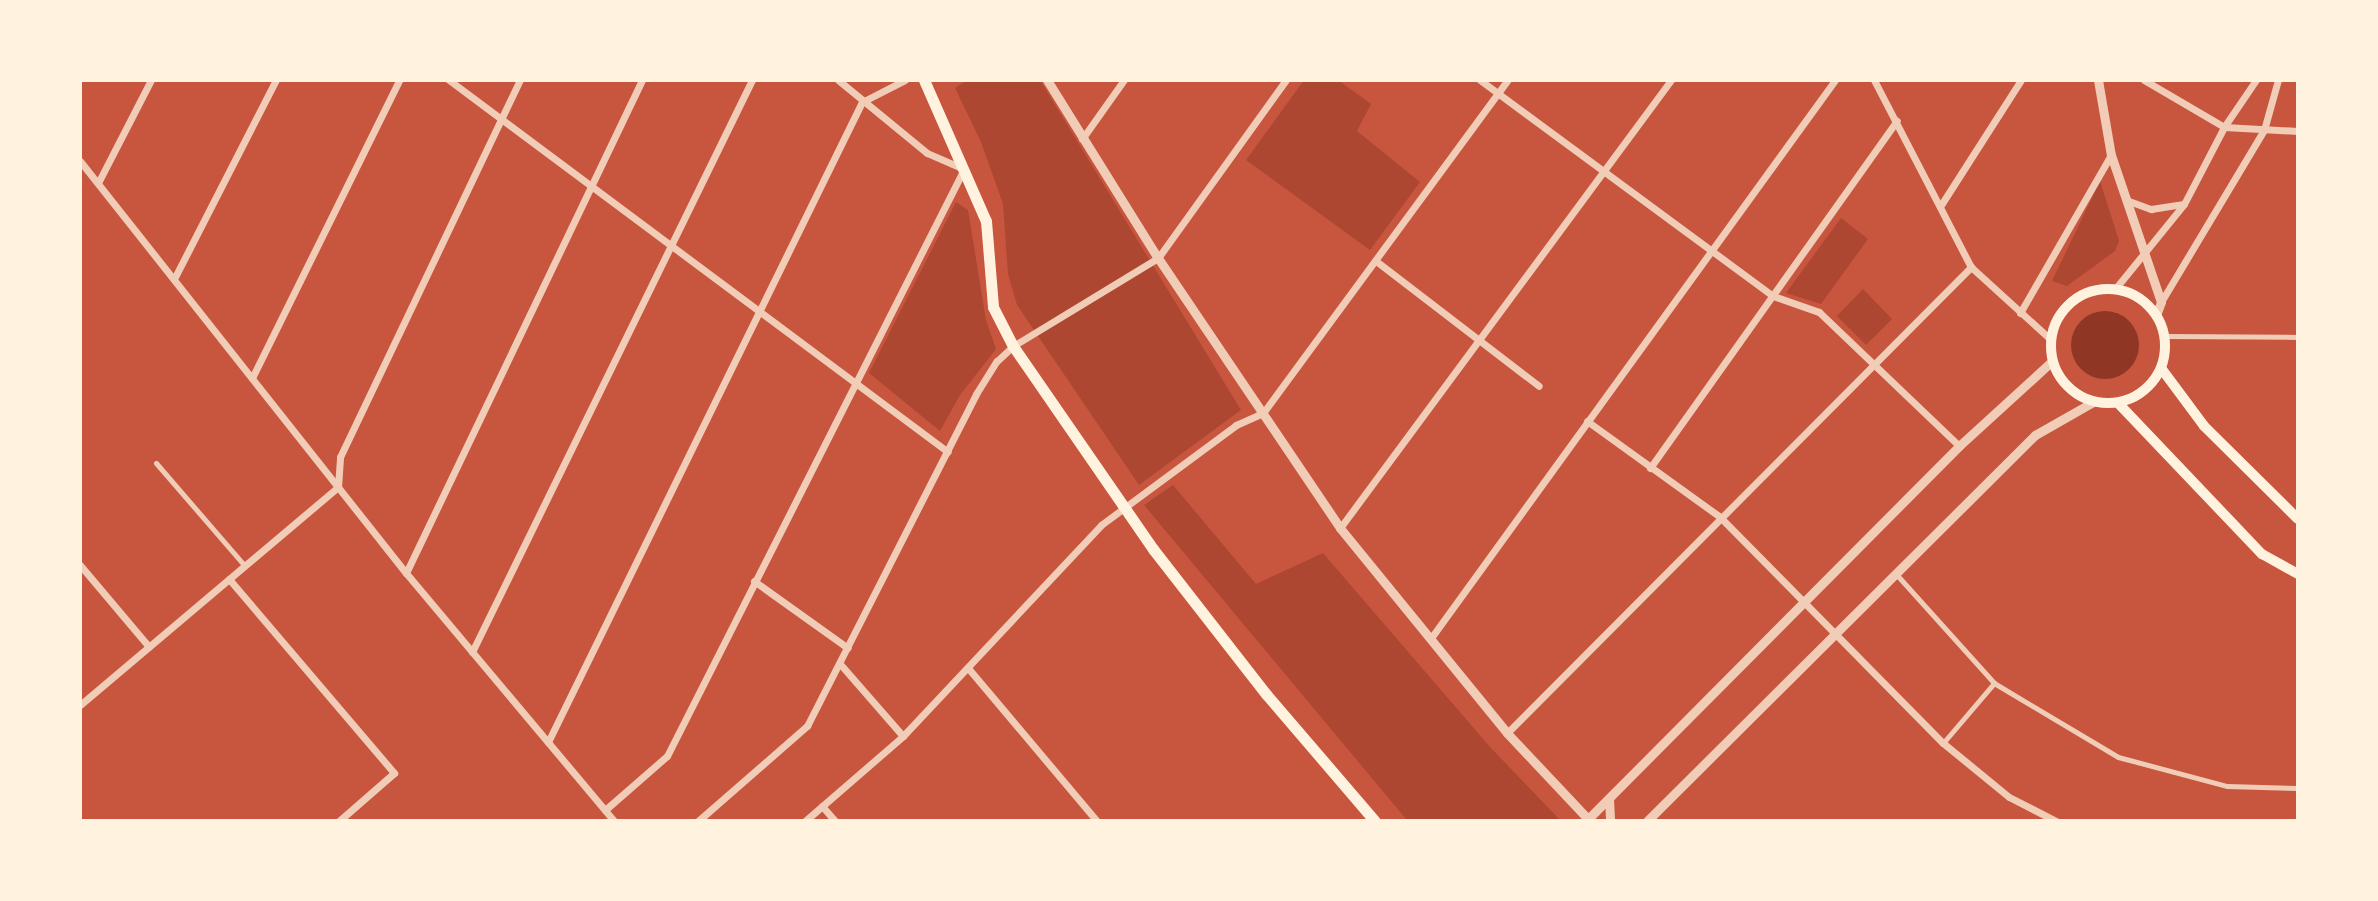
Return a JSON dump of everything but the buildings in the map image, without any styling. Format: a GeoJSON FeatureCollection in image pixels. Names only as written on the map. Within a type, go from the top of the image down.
{"type":"FeatureCollection","features":[{"type":"Feature","properties":{"kind":"main road"},"geometry":{"type":"LineString","coordinates":[[924,80],[964,169],[991,245],[993,307],[1013,346],[1123,508],[1266,694],[1374,821]]}},
{"type":"Feature","properties":{"kind":"main road"},"geometry":{"type":"LineString","coordinates":[[2115,289],[2135,296],[2156,315],[2165,336],[2161,368],[2143,392],[2118,403],[2093,402],[2072,392],[2052,361],[2050,339],[2057,319],[2071,302],[2093,291],[2115,289]]}},
{"type":"Feature","properties":{"kind":"main road"},"geometry":{"type":"LineString","coordinates":[[2161,368],[2204,426],[2298,519]]}},
{"type":"Feature","properties":{"kind":"main road"},"geometry":{"type":"LineString","coordinates":[[2118,403],[2262,554],[2298,574]]}},
{"type":"Feature","properties":{"kind":"street"},"geometry":{"type":"LineString","coordinates":[[98,183],[151,80]]}},
{"type":"Feature","properties":{"kind":"street"},"geometry":{"type":"LineString","coordinates":[[174,279],[276,80]]}},
{"type":"Feature","properties":{"kind":"street"},"geometry":{"type":"LineString","coordinates":[[252,378],[399,80]]}},
{"type":"Feature","properties":{"kind":"street"},"geometry":{"type":"LineString","coordinates":[[449,80],[948,452]]}},
{"type":"Feature","properties":{"kind":"street"},"geometry":{"type":"LineString","coordinates":[[80,705],[338,487],[340,457],[520,80]]}},
{"type":"Feature","properties":{"kind":"street"},"geometry":{"type":"LineString","coordinates":[[406,573],[589,185],[642,80]]}},
{"type":"Feature","properties":{"kind":"street"},"geometry":{"type":"LineString","coordinates":[[472,652],[752,80]]}},
{"type":"Feature","properties":{"kind":"street"},"geometry":{"type":"LineString","coordinates":[[605,810],[667,756],[854,379],[964,169],[927,153],[838,80]]}},
{"type":"Feature","properties":{"kind":"street"},"geometry":{"type":"LineString","coordinates":[[548,742],[862,102],[905,80]]}},
{"type":"Feature","properties":{"kind":"street"},"geometry":{"type":"LineString","coordinates":[[1047,80],[1158,258],[1340,528],[1507,733],[1589,820],[1959,446],[2052,361]]}},
{"type":"Feature","properties":{"kind":"street"},"geometry":{"type":"LineString","coordinates":[[1082,139],[1124,80]]}},
{"type":"Feature","properties":{"kind":"street"},"geometry":{"type":"LineString","coordinates":[[698,821],[807,726],[841,665],[986,375],[1013,346],[1158,258],[1286,80]]}},
{"type":"Feature","properties":{"kind":"street"},"geometry":{"type":"LineString","coordinates":[[1480,80],[1773,296],[1819,312],[1959,446]]}},
{"type":"Feature","properties":{"kind":"street"},"geometry":{"type":"LineString","coordinates":[[805,821],[903,736],[1101,525],[1236,425],[1263,413],[1508,80]]}},
{"type":"Feature","properties":{"kind":"street"},"geometry":{"type":"LineString","coordinates":[[1340,528],[1671,80]]}},
{"type":"Feature","properties":{"kind":"street"},"geometry":{"type":"LineString","coordinates":[[1431,638],[1835,80]]}},
{"type":"Feature","properties":{"kind":"street"},"geometry":{"type":"LineString","coordinates":[[1874,80],[1971,267],[2050,339]]}},
{"type":"Feature","properties":{"kind":"street"},"geometry":{"type":"LineString","coordinates":[[1941,205],[2021,80]]}},
{"type":"Feature","properties":{"kind":"street"},"geometry":{"type":"LineString","coordinates":[[2098,80],[2111,155],[2161,302]]}},
{"type":"Feature","properties":{"kind":"street"},"geometry":{"type":"LineString","coordinates":[[2144,80],[2224,127],[2298,131]]}},
{"type":"Feature","properties":{"kind":"street"},"geometry":{"type":"LineString","coordinates":[[2115,289],[2142,250],[2184,204],[2224,127],[2256,80]]}},
{"type":"Feature","properties":{"kind":"street"},"geometry":{"type":"LineString","coordinates":[[2156,315],[2264,130],[2278,80]]}},
{"type":"Feature","properties":{"kind":"street"},"geometry":{"type":"LineString","coordinates":[[1650,468],[1897,121]]}},
{"type":"Feature","properties":{"kind":"street"},"geometry":{"type":"LineString","coordinates":[[2020,313],[2111,155]]}},
{"type":"Feature","properties":{"kind":"street"},"geometry":{"type":"LineString","coordinates":[[80,161],[406,573],[614,821]]}},
{"type":"Feature","properties":{"kind":"street"},"geometry":{"type":"LineString","coordinates":[[2126,200],[2151,209],[2184,204]]}},
{"type":"Feature","properties":{"kind":"street"},"geometry":{"type":"LineString","coordinates":[[1376,261],[1539,386]]}},
{"type":"Feature","properties":{"kind":"street"},"geometry":{"type":"LineString","coordinates":[[1507,733],[1971,267]]}},
{"type":"Feature","properties":{"kind":"street"},"geometry":{"type":"LineString","coordinates":[[2165,336],[2298,337]]}},
{"type":"Feature","properties":{"kind":"street"},"geometry":{"type":"LineString","coordinates":[[1647,821],[1833,631],[2035,435],[2093,402]]}},
{"type":"Feature","properties":{"kind":"street"},"geometry":{"type":"LineString","coordinates":[[1587,421],[1720,517],[1802,604],[1833,631],[1943,743],[2009,797],[2056,821]]}},
{"type":"Feature","properties":{"kind":"street"},"geometry":{"type":"LineString","coordinates":[[156,463],[245,566]]}},
{"type":"Feature","properties":{"kind":"street"},"geometry":{"type":"LineString","coordinates":[[80,565],[149,647]]}},
{"type":"Feature","properties":{"kind":"street"},"geometry":{"type":"LineString","coordinates":[[1894,572],[1994,683],[2118,757],[2227,786],[2298,788]]}},
{"type":"Feature","properties":{"kind":"street"},"geometry":{"type":"LineString","coordinates":[[229,579],[394,773],[339,821]]}},
{"type":"Feature","properties":{"kind":"street"},"geometry":{"type":"LineString","coordinates":[[754,581],[848,648]]}},
{"type":"Feature","properties":{"kind":"street"},"geometry":{"type":"LineString","coordinates":[[841,665],[903,736]]}},
{"type":"Feature","properties":{"kind":"street"},"geometry":{"type":"LineString","coordinates":[[968,668],[1097,821]]}},
{"type":"Feature","properties":{"kind":"street"},"geometry":{"type":"LineString","coordinates":[[1943,743],[1994,683]]}},
{"type":"Feature","properties":{"kind":"street"},"geometry":{"type":"LineString","coordinates":[[1609,799],[1610,821]]}},
{"type":"Feature","properties":{"kind":"street"},"geometry":{"type":"LineString","coordinates":[[822,806],[835,821]]}},
{"type":"Feature","properties":{"kind":"shaded area"},"geometry":{"type":"Polygon","coordinates":[[[967,80],[1040,80],[1241,410],[1139,485],[1017,305],[1008,274],[1003,204],[981,142],[955,88],[967,80]]]}},
{"type":"Feature","properties":{"kind":"shaded area"},"geometry":{"type":"Polygon","coordinates":[[[1304,80],[1338,80],[1371,104],[1357,131],[1420,182],[1370,250],[1246,160],[1304,80]]]}},
{"type":"Feature","properties":{"kind":"shaded area"},"geometry":{"type":"Polygon","coordinates":[[[2100,181],[2119,241],[2115,251],[2067,286],[2052,281],[2100,181]]]}},
{"type":"Feature","properties":{"kind":"shaded area"},"geometry":{"type":"Polygon","coordinates":[[[956,202],[968,210],[986,320],[996,349],[960,395],[940,431],[869,373],[956,202]]]}},
{"type":"Feature","properties":{"kind":"shaded area"},"geometry":{"type":"Polygon","coordinates":[[[1841,218],[1868,239],[1821,304],[1786,293],[1841,218]]]}},
{"type":"Feature","properties":{"kind":"shaded area"},"geometry":{"type":"Polygon","coordinates":[[[1863,289],[1892,319],[1866,345],[1837,316],[1863,289]]]}},
{"type":"Feature","properties":{"kind":"shaded area"},"geometry":{"type":"Polygon","coordinates":[[[2098,311],[2112,311],[2124,316],[2134,326],[2139,345],[2134,364],[2124,374],[2112,379],[2098,379],[2086,374],[2076,364],[2071,352],[2071,338],[2076,326],[2086,316],[2098,311]]]}},
{"type":"Feature","properties":{"kind":"shaded area"},"geometry":{"type":"Polygon","coordinates":[[[1173,485],[1256,584],[1323,553],[1490,747],[1561,821],[1406,819],[1144,505],[1173,485]]]}}]}
